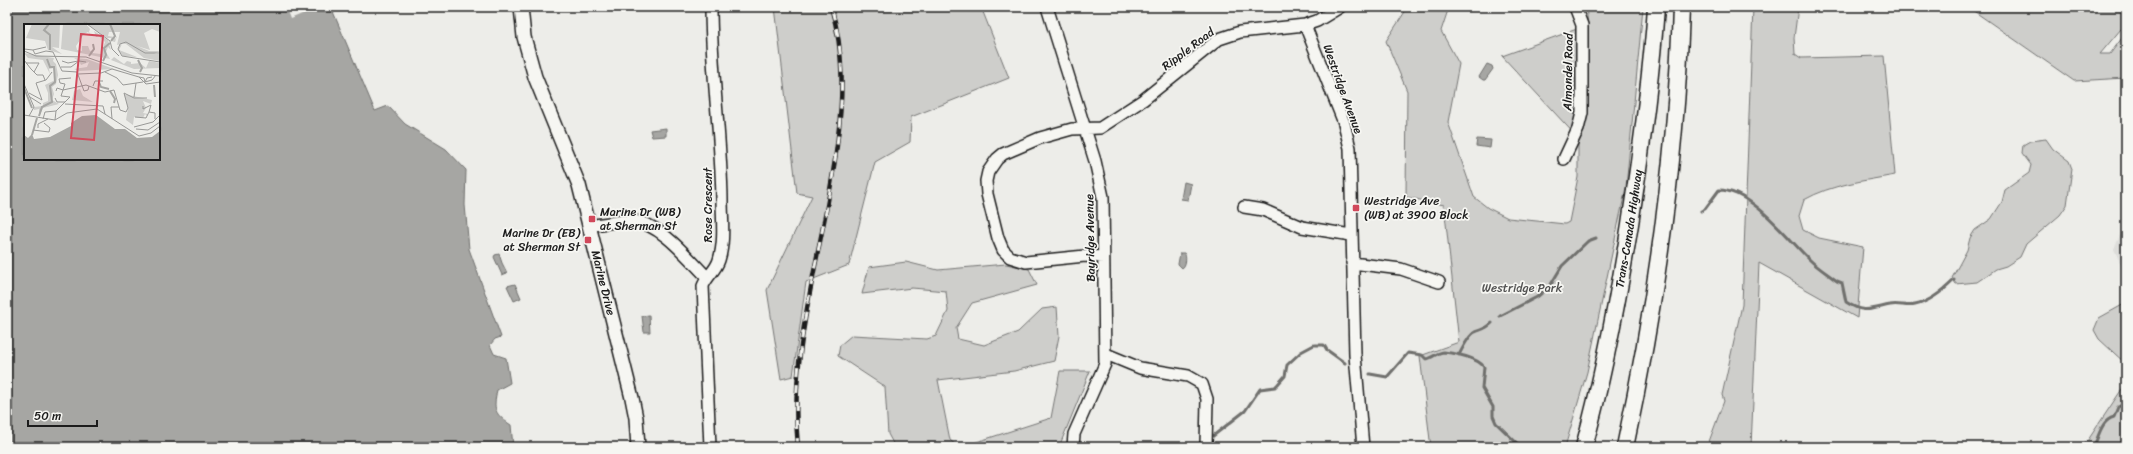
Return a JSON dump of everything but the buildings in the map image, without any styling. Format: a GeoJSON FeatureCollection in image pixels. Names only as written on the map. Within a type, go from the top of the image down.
{"type":"FeatureCollection","features":[{"type":"Feature","properties":{"kind":"highway","name":"Trans-Canada Highway"},"geometry":{"type":"LineString","coordinates":[[1584,447],[1610,333],[1626,248],[1645,118],[1656,7]]}},
{"type":"Feature","properties":{"kind":"highway"},"geometry":{"type":"LineString","coordinates":[[1625,447],[1646,340],[1662,234],[1674,124],[1681,7]]}},
{"type":"Feature","properties":{"kind":"main road","name":"Marine Drive"},"geometry":{"type":"LineString","coordinates":[[521,7],[524,37],[535,77],[572,166],[589,226],[632,398],[636,418],[638,447]]}},
{"type":"Feature","properties":{"kind":"street","name":"Rose Crescent"},"geometry":{"type":"LineString","coordinates":[[706,276],[718,262],[722,241],[722,167],[711,48],[711,7]]}},
{"type":"Feature","properties":{"kind":"street","name":"Bayridge Avenue"},"geometry":{"type":"LineString","coordinates":[[1047,7],[1085,127],[1102,188],[1106,354],[1102,374],[1074,434],[1073,447]]}},
{"type":"Feature","properties":{"kind":"street","name":"Ripple Road"},"geometry":{"type":"LineString","coordinates":[[1085,127],[1100,128],[1143,100],[1219,39],[1240,32],[1305,26],[1317,21],[1340,7]]}},
{"type":"Feature","properties":{"kind":"street","name":"Almondel Road"},"geometry":{"type":"LineString","coordinates":[[1564,159],[1578,129],[1582,113],[1582,25],[1575,7]]}},
{"type":"Feature","properties":{"kind":"street","name":"Westridge Avenue"},"geometry":{"type":"LineString","coordinates":[[1305,26],[1344,123],[1350,148],[1355,355],[1363,447]]}},
{"type":"Feature","properties":{"kind":"street"},"geometry":{"type":"LineString","coordinates":[[1085,127],[1040,138],[1003,154],[988,172],[986,181],[987,194],[998,238],[1003,250],[1010,257],[1026,262],[1085,256],[1103,257]]}},
{"type":"Feature","properties":{"kind":"street"},"geometry":{"type":"LineString","coordinates":[[1244,207],[1263,210],[1302,227],[1351,235]]}},
{"type":"Feature","properties":{"kind":"street"},"geometry":{"type":"LineString","coordinates":[[589,226],[633,221],[650,227],[672,242],[706,276],[703,286],[710,447]]}},
{"type":"Feature","properties":{"kind":"street"},"geometry":{"type":"LineString","coordinates":[[1352,263],[1401,269],[1439,282]]}},
{"type":"Feature","properties":{"kind":"street"},"geometry":{"type":"LineString","coordinates":[[1106,354],[1140,368],[1188,376],[1202,384],[1207,398],[1206,447]]}},
{"type":"Feature","properties":{"kind":"shaded area"},"geometry":{"type":"Polygon","coordinates":[[[7,7],[331,7],[375,111],[388,106],[405,124],[446,149],[466,170],[465,205],[469,249],[501,337],[495,339],[490,345],[494,354],[506,358],[510,383],[497,390],[495,407],[501,418],[511,425],[513,447],[7,447],[7,7]]]}},
{"type":"Feature","properties":{"kind":"shaded area"},"geometry":{"type":"Polygon","coordinates":[[[1487,64],[1492,66],[1493,69],[1485,80],[1483,80],[1479,77],[1487,64]]]}},
{"type":"Feature","properties":{"kind":"shaded area"},"geometry":{"type":"Polygon","coordinates":[[[666,128],[666,136],[652,137],[650,130],[666,128]]]}},
{"type":"Feature","properties":{"kind":"shaded area"},"geometry":{"type":"Polygon","coordinates":[[[1477,139],[1491,140],[1490,148],[1476,146],[1477,139]]]}},
{"type":"Feature","properties":{"kind":"shaded area"},"geometry":{"type":"Polygon","coordinates":[[[1184,182],[1191,184],[1188,200],[1181,199],[1184,182]]]}},
{"type":"Feature","properties":{"kind":"shaded area"},"geometry":{"type":"Polygon","coordinates":[[[2126,222],[2126,272],[2123,269],[2114,249],[2126,222]]]}},
{"type":"Feature","properties":{"kind":"shaded area"},"geometry":{"type":"Polygon","coordinates":[[[1180,253],[1184,253],[1186,256],[1185,263],[1182,268],[1178,264],[1180,253]]]}},
{"type":"Feature","properties":{"kind":"shaded area"},"geometry":{"type":"Polygon","coordinates":[[[499,254],[507,273],[502,275],[494,257],[495,255],[499,254]]]}},
{"type":"Feature","properties":{"kind":"shaded area"},"geometry":{"type":"Polygon","coordinates":[[[515,284],[521,298],[514,301],[507,286],[515,284]]]}},
{"type":"Feature","properties":{"kind":"shaded area"},"geometry":{"type":"Polygon","coordinates":[[[649,315],[650,332],[644,332],[642,316],[649,315]]]}},
{"type":"Feature","properties":{"kind":"green space"},"geometry":{"type":"Polygon","coordinates":[[[775,7],[981,7],[1009,78],[911,117],[910,142],[875,162],[849,265],[806,282],[793,376],[781,379],[767,290],[812,196],[797,193],[775,7]]]}},
{"type":"Feature","properties":{"kind":"green space","name":"Westridge Park"},"geometry":{"type":"Polygon","coordinates":[[[1408,7],[1449,7],[1441,31],[1459,64],[1448,122],[1474,197],[1488,208],[1508,218],[1565,224],[1569,222],[1578,177],[1578,138],[1502,56],[1588,25],[1586,7],[1643,7],[1626,187],[1587,372],[1565,447],[1432,447],[1420,356],[1459,342],[1444,205],[1406,197],[1407,91],[1386,41],[1408,7]]]}},
{"type":"Feature","properties":{"kind":"green space"},"geometry":{"type":"Polygon","coordinates":[[[1753,7],[1798,7],[1794,38],[1795,54],[1801,58],[1884,56],[1895,175],[1826,190],[1804,200],[1799,216],[1803,230],[1819,238],[1863,247],[1857,318],[1759,263],[1751,447],[1707,447],[1724,401],[1722,395],[1742,305],[1753,7]]]}},
{"type":"Feature","properties":{"kind":"green space"},"geometry":{"type":"Polygon","coordinates":[[[1968,7],[2126,7],[2126,28],[2121,29],[2100,54],[2110,54],[2122,38],[2126,36],[2126,78],[2074,81],[1968,7]]]}},
{"type":"Feature","properties":{"kind":"green space"},"geometry":{"type":"Polygon","coordinates":[[[2046,139],[2053,149],[2069,161],[2072,169],[2067,205],[2060,215],[2026,244],[2020,257],[2006,266],[1996,269],[1977,282],[1956,284],[1952,278],[1967,250],[1970,238],[1975,230],[1991,219],[2002,202],[2005,190],[2029,173],[2031,165],[2022,153],[2023,145],[2030,141],[2046,139]]]}},
{"type":"Feature","properties":{"kind":"green space"},"geometry":{"type":"Polygon","coordinates":[[[906,262],[938,270],[1006,264],[1029,269],[1037,285],[972,303],[956,328],[958,339],[984,345],[1018,332],[1042,309],[1057,307],[1059,336],[1054,361],[1014,371],[938,380],[950,440],[958,447],[895,447],[888,434],[885,387],[838,356],[840,345],[852,335],[927,339],[936,336],[948,311],[946,291],[912,288],[862,294],[869,267],[906,262]]]}},
{"type":"Feature","properties":{"kind":"green space"},"geometry":{"type":"Polygon","coordinates":[[[2126,303],[2126,364],[2099,339],[2094,330],[2099,318],[2126,303]]]}},
{"type":"Feature","properties":{"kind":"green space"},"geometry":{"type":"Polygon","coordinates":[[[1060,371],[1090,371],[1059,447],[961,447],[1051,418],[1060,371]]]}},
{"type":"Feature","properties":{"kind":"green space"},"geometry":{"type":"Polygon","coordinates":[[[2126,383],[2126,447],[2077,447],[2088,440],[2126,383]]]}},
{"type":"Feature","properties":{"kind":"pier"},"geometry":{"type":"Polygon","coordinates":[[[295,7],[319,7],[290,19],[287,11],[295,7]]]}},
{"type":"Feature","properties":{"kind":"waterway"},"geometry":{"type":"LineString","coordinates":[[1701,211],[1705,209],[1719,190],[1731,192],[1744,198],[1769,217],[1813,263],[1842,283],[1846,302],[1858,308],[1868,310],[1893,305],[1912,305],[1920,303],[1936,295],[1954,280]]}},
{"type":"Feature","properties":{"kind":"waterway"},"geometry":{"type":"LineString","coordinates":[[1500,316],[1537,297],[1550,286],[1562,266],[1588,241],[1596,238]]}},
{"type":"Feature","properties":{"kind":"waterway"},"geometry":{"type":"LineString","coordinates":[[1459,355],[1470,336],[1475,332],[1486,328],[1492,323]]}},
{"type":"Feature","properties":{"kind":"waterway"},"geometry":{"type":"LineString","coordinates":[[1213,436],[1245,411],[1260,389],[1275,387],[1285,376],[1287,365],[1301,352],[1314,345],[1324,345],[1327,350],[1345,363]]}},
{"type":"Feature","properties":{"kind":"waterway"},"geometry":{"type":"LineString","coordinates":[[1370,374],[1387,377],[1408,353],[1422,355],[1426,359],[1444,352],[1460,355],[1477,361],[1484,367],[1482,388],[1493,407],[1493,416],[1496,423],[1521,447]]}},
{"type":"Feature","properties":{"kind":"waterway"},"geometry":{"type":"LineString","coordinates":[[2093,447],[2103,425],[2109,419],[2114,417],[2118,407],[2122,405],[2126,395]]}},
{"type":"Feature","properties":{"kind":"railway"},"geometry":{"type":"LineString","coordinates":[[798,447],[796,409],[798,371],[809,295],[831,182],[841,110],[841,58],[836,24],[831,7]]}},
{"type":"Feature","properties":{"kind":"place","name":"Westridge Ave (WB) at 3900 Block"},"geometry":{"type":"Point","coordinates":[1356,208]}},
{"type":"Feature","properties":{"kind":"place","name":"Marine Dr (WB) at Sherman St"},"geometry":{"type":"Point","coordinates":[592,219]}},
{"type":"Feature","properties":{"kind":"place","name":"Marine Dr (EB) at Sherman St"},"geometry":{"type":"Point","coordinates":[588,240]}}]}
